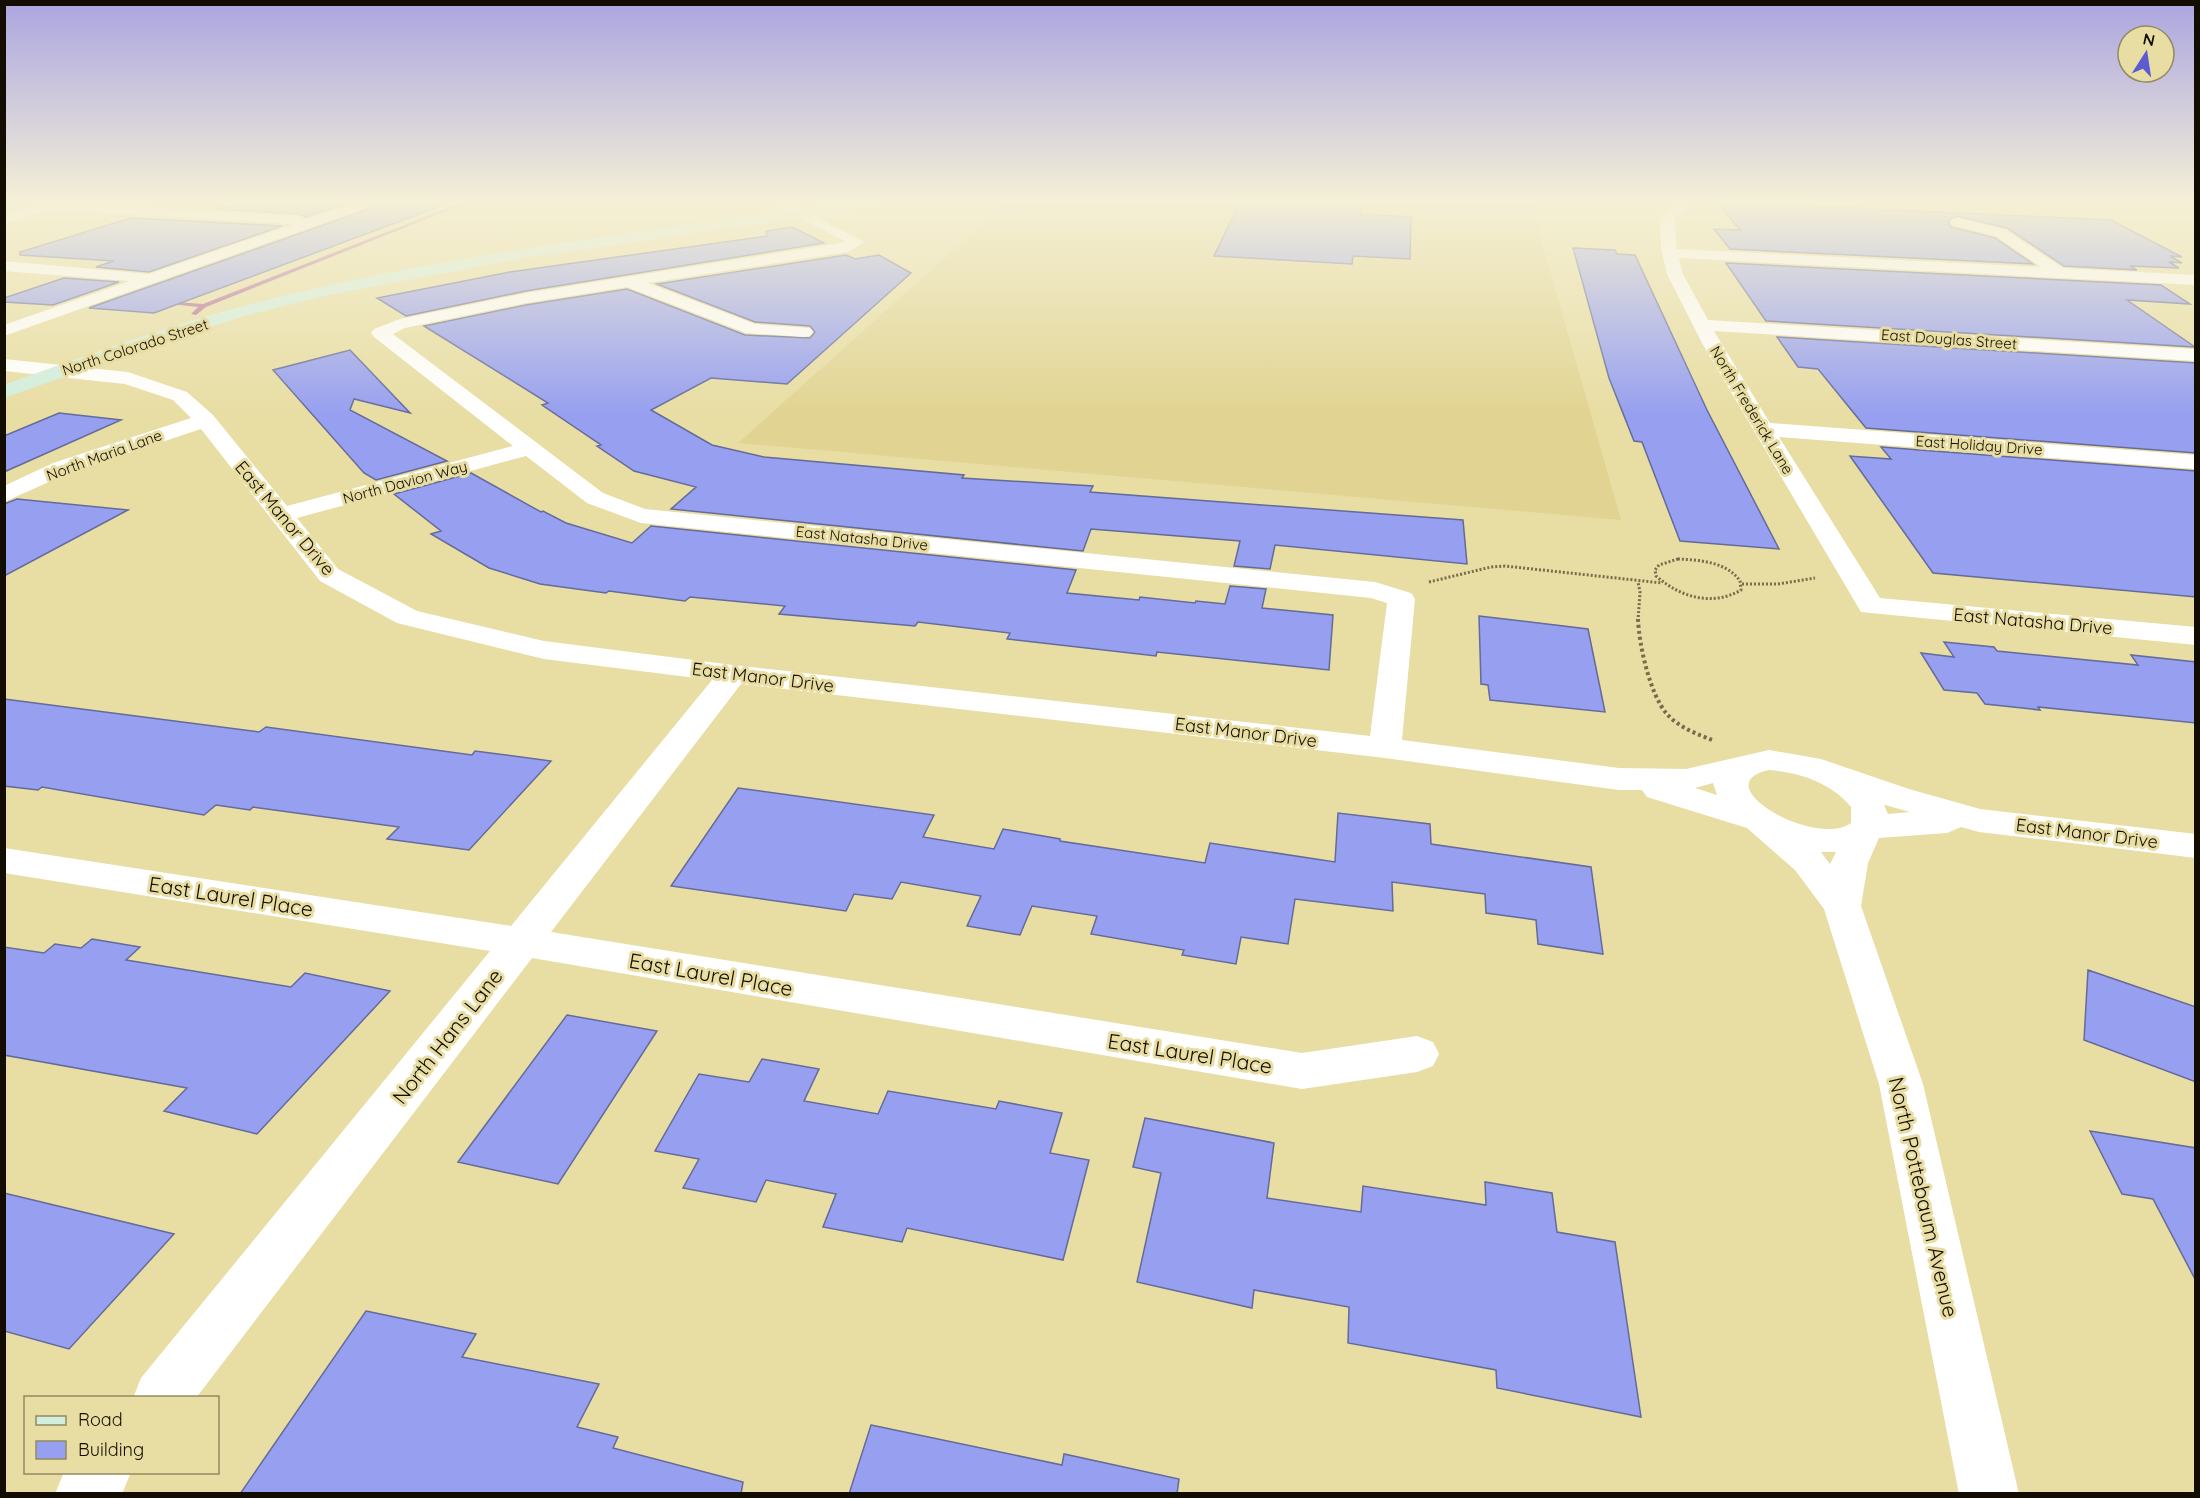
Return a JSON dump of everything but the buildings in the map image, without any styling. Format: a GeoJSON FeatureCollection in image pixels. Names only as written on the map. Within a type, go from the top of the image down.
{"type":"FeatureCollection","features":[{"type":"Feature","properties":{"kind":"street"},"geometry":{"type":"LineString","coordinates":[[103,274],[155,278]]}},
{"type":"Feature","properties":{"kind":"street"},"geometry":{"type":"LineString","coordinates":[[4,331],[166,274]]}},
{"type":"Feature","properties":{"kind":"street","name":"North Colorado Street"},"geometry":{"type":"LineString","coordinates":[[4,392],[135,344],[326,290],[408,274]]}},
{"type":"Feature","properties":{"kind":"street"},"geometry":{"type":"LineString","coordinates":[[630,282],[680,274]]}},
{"type":"Feature","properties":{"kind":"street","name":"North Frederick Lane"},"geometry":{"type":"LineString","coordinates":[[1675,274],[1763,429],[1871,606]]}},
{"type":"Feature","properties":{"kind":"street"},"geometry":{"type":"LineString","coordinates":[[2078,274],[2196,280]]}},
{"type":"Feature","properties":{"kind":"street"},"geometry":{"type":"LineString","coordinates":[[630,282],[752,329],[804,332]]}},
{"type":"Feature","properties":{"kind":"street","name":"East Natasha Drive"},"geometry":{"type":"LineString","coordinates":[[630,282],[515,301],[400,324],[380,333],[596,498],[641,516],[1410,592]]}},
{"type":"Feature","properties":{"kind":"street","name":"East Douglas Street"},"geometry":{"type":"LineString","coordinates":[[1702,325],[2196,355]]}},
{"type":"Feature","properties":{"kind":"street","name":"East Manor Drive"},"geometry":{"type":"LineString","coordinates":[[4,365],[128,378],[180,396],[205,420],[329,575],[407,617],[544,650],[733,674],[1385,748],[1619,779],[1686,780],[1730,755],[1752,761],[1788,761],[1896,797],[1979,820]]}},
{"type":"Feature","properties":{"kind":"street","name":"North Maria Lane"},"geometry":{"type":"LineString","coordinates":[[4,495],[61,468],[205,420]]}},
{"type":"Feature","properties":{"kind":"street","name":"East Holiday Drive"},"geometry":{"type":"LineString","coordinates":[[1763,429],[2196,462]]}},
{"type":"Feature","properties":{"kind":"street","name":"North Davion Way"},"geometry":{"type":"LineString","coordinates":[[280,515],[530,448]]}},
{"type":"Feature","properties":{"kind":"street"},"geometry":{"type":"LineString","coordinates":[[1385,748],[1410,592]]}},
{"type":"Feature","properties":{"kind":"street","name":"East Natasha Drive"},"geometry":{"type":"LineString","coordinates":[[1871,606],[2196,636]]}},
{"type":"Feature","properties":{"kind":"street","name":"North Hans Lane"},"geometry":{"type":"LineString","coordinates":[[163,1396],[733,674]]}},
{"type":"Feature","properties":{"kind":"street","name":"North Pottebaum Avenue"},"geometry":{"type":"LineString","coordinates":[[1730,755],[1732,775],[1729,785],[1733,798],[1808,861],[1842,906],[1901,1084],[1989,1494]]}},
{"type":"Feature","properties":{"kind":"street"},"geometry":{"type":"LineString","coordinates":[[1828,773],[1846,784],[1860,796],[1869,808],[1870,820],[1866,829]]}},
{"type":"Feature","properties":{"kind":"street","name":"East Manor Drive"},"geometry":{"type":"LineString","coordinates":[[1619,779],[1692,798],[1808,839],[1831,841],[1852,838],[1866,829],[1910,822],[1979,820],[2196,846]]}},
{"type":"Feature","properties":{"kind":"street","name":"North Pottebaum Avenue"},"geometry":{"type":"LineString","coordinates":[[1842,906],[1849,863],[1866,829]]}},
{"type":"Feature","properties":{"kind":"street","name":"East Laurel Place"},"geometry":{"type":"LineString","coordinates":[[4,860],[521,942],[1302,1071],[1417,1054]]}},
{"type":"Feature","properties":{"kind":"street"},"geometry":{"type":"LineString","coordinates":[[85,1494],[101,1474]]}},
{"type":"Feature","properties":{"kind":"path"},"geometry":{"type":"LineString","coordinates":[[1678,559],[1691,559],[1725,569],[1738,578],[1742,584],[1741,590],[1735,595],[1713,599],[1684,594],[1662,583],[1656,576],[1655,570],[1659,565],[1678,559]]}},
{"type":"Feature","properties":{"kind":"path"},"geometry":{"type":"LineString","coordinates":[[1410,592],[1491,567],[1505,566],[1662,583]]}},
{"type":"Feature","properties":{"kind":"path"},"geometry":{"type":"LineString","coordinates":[[1742,584],[1778,585],[1809,577],[1817,578]]}},
{"type":"Feature","properties":{"kind":"path"},"geometry":{"type":"LineString","coordinates":[[1638,582],[1642,595],[1638,622],[1642,646],[1659,704],[1667,716],[1730,755]]}},
{"type":"Feature","properties":{"kind":"shaded area"},"geometry":{"type":"Polygon","coordinates":[[[927,274],[1551,274],[1621,520],[738,443],[927,274]]]}},
{"type":"Feature","properties":{"kind":"waterway"},"geometry":{"type":"LineString","coordinates":[[204,306],[285,274]]}},
{"type":"Feature","properties":{"kind":"waterway"},"geometry":{"type":"LineString","coordinates":[[165,303],[204,306]]}},
{"type":"Feature","properties":{"kind":"waterway"},"geometry":{"type":"LineString","coordinates":[[194,314],[204,306]]}}]}
